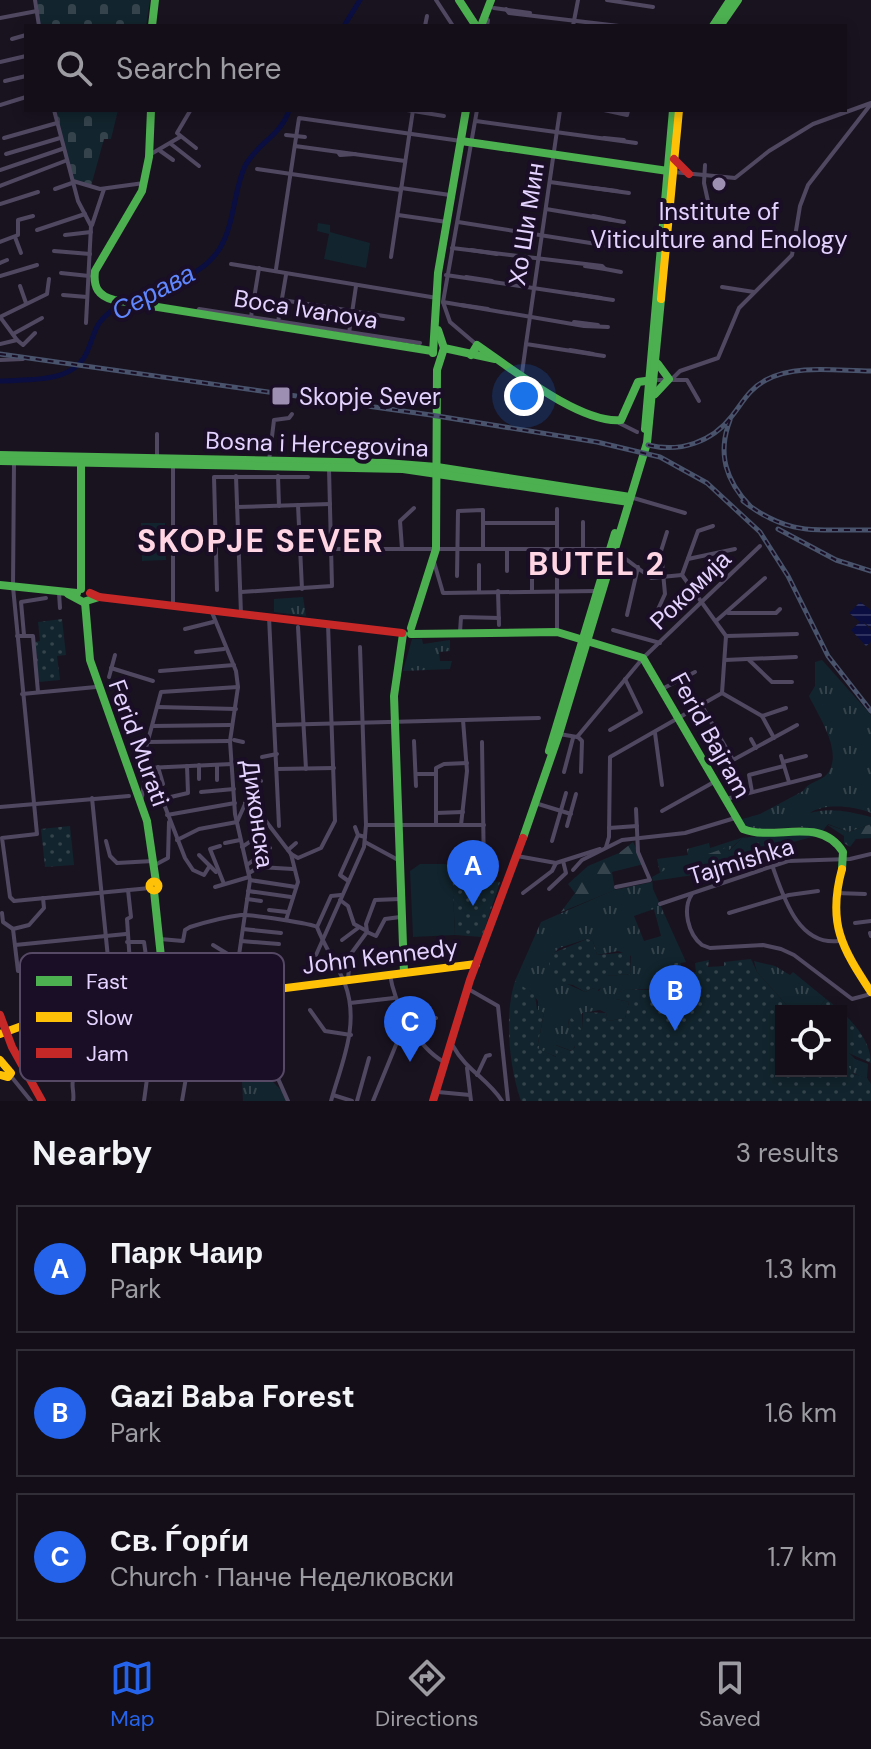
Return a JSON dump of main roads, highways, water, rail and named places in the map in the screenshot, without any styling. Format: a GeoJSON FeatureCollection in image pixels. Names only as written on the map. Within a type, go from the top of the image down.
{"type":"FeatureCollection","features":[{"type":"Feature","properties":{"kind":"waterway","name":"Серава"},"geometry":{"type":"LineString","coordinates":[[345,24],[360,0]]}},
{"type":"Feature","properties":{"kind":"waterway","name":"Серава"},"geometry":{"type":"LineString","coordinates":[[0,381],[49,378],[72,370],[87,352],[99,323],[108,313],[129,299],[185,277],[210,261],[225,238],[245,166],[275,133],[288,112]]}},
{"type":"Feature","properties":{"kind":"railway"},"geometry":{"type":"LineString","coordinates":[[0,354],[431,415],[597,442],[660,457],[707,483],[760,532],[788,576],[828,656],[871,711]]}},
{"type":"Feature","properties":{"kind":"railway"},"geometry":{"type":"LineString","coordinates":[[648,445],[672,448],[705,439],[724,425],[755,387],[778,375],[817,370],[871,371]]}},
{"type":"Feature","properties":{"kind":"railway"},"geometry":{"type":"LineString","coordinates":[[730,420],[724,444],[726,466],[735,487],[750,506]]}},
{"type":"Feature","properties":{"kind":"railway"},"geometry":{"type":"LineString","coordinates":[[743,501],[759,513],[789,526],[818,530],[871,530]]}},
{"type":"Feature","properties":{"kind":"railway"},"geometry":{"type":"LineString","coordinates":[[778,529],[836,560],[871,571]]}},
{"type":"Feature","properties":{"kind":"place","name":"Institute of Viticulture and Enology"},"geometry":{"type":"Point","coordinates":[719,184]}},
{"type":"Feature","properties":{"kind":"place","name":"Skopje Sever"},"geometry":{"type":"Point","coordinates":[281,396]}},
{"type":"Feature","properties":{"kind":"place","name":"Парк Чаир"},"geometry":{"type":"Point","coordinates":[473,906]}},
{"type":"Feature","properties":{"kind":"place","name":"Gazi Baba Forest"},"geometry":{"type":"Point","coordinates":[675,1031]}},
{"type":"Feature","properties":{"kind":"place","name":"Св. Ѓорѓи"},"geometry":{"type":"Point","coordinates":[410,1062]}},
{"type":"Feature","properties":{"kind":"district","name":"SKOPJE SEVER"},"geometry":{"type":"Point","coordinates":[261,541]}},
{"type":"Feature","properties":{"kind":"district","name":"BUTEL 2"},"geometry":{"type":"Point","coordinates":[597,564]}}]}
